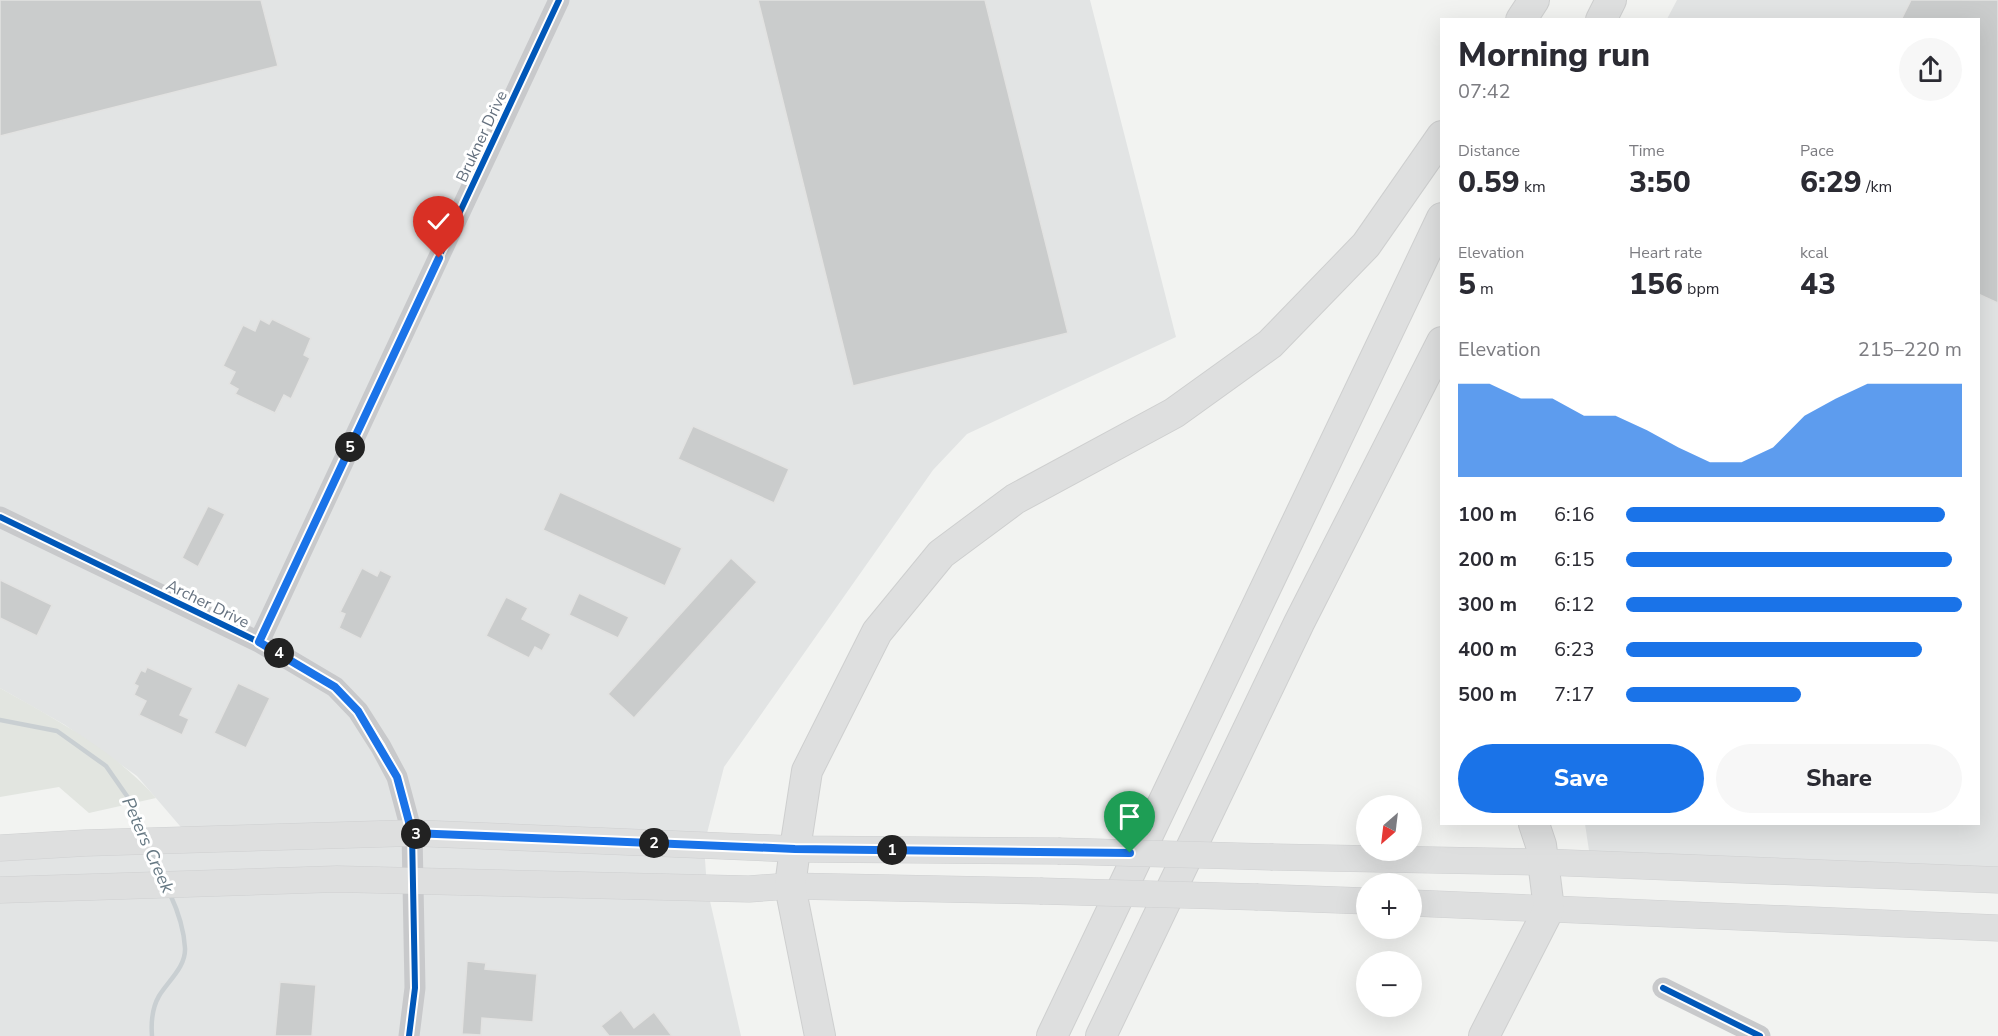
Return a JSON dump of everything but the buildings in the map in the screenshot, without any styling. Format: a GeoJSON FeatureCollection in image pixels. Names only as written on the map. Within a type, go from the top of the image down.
{"type":"FeatureCollection","features":[{"type":"Feature","properties":{"kind":"highway"},"geometry":{"type":"LineString","coordinates":[[1522,18],[1534,0]]}},
{"type":"Feature","properties":{"kind":"highway"},"geometry":{"type":"LineString","coordinates":[[1538,18],[1546,0]]}},
{"type":"Feature","properties":{"kind":"highway"},"geometry":{"type":"LineString","coordinates":[[1602,18],[1611,0]]}},
{"type":"Feature","properties":{"kind":"highway"},"geometry":{"type":"LineString","coordinates":[[1610,18],[1616,0]]}},
{"type":"Feature","properties":{"kind":"highway"},"geometry":{"type":"LineString","coordinates":[[820,1036],[790,886],[795,849],[807,771],[877,632],[941,554],[1015,499],[1174,413],[1270,344],[1366,245],[1440,139]]}},
{"type":"Feature","properties":{"kind":"highway"},"geometry":{"type":"LineString","coordinates":[[1052,1036],[1440,222]]}},
{"type":"Feature","properties":{"kind":"highway"},"geometry":{"type":"LineString","coordinates":[[1101,1036],[1299,623],[1440,346]]}},
{"type":"Feature","properties":{"kind":"highway"},"geometry":{"type":"LineString","coordinates":[[1484,1036],[1549,909],[1543,862],[1534,825]]}},
{"type":"Feature","properties":{"kind":"main road"},"geometry":{"type":"LineString","coordinates":[[0,848],[85,843],[412,833],[795,849],[1058,851],[1543,862],[1998,880]]}},
{"type":"Feature","properties":{"kind":"main road"},"geometry":{"type":"LineString","coordinates":[[0,890],[337,879],[749,889],[790,886],[1040,891],[1356,901]]}},
{"type":"Feature","properties":{"kind":"main road"},"geometry":{"type":"LineString","coordinates":[[1422,903],[1998,928]]}},
{"type":"Feature","properties":{"kind":"street","name":"Brukner Drive"},"geometry":{"type":"LineString","coordinates":[[259,642],[559,0]]}},
{"type":"Feature","properties":{"kind":"street","name":"Archer Drive"},"geometry":{"type":"LineString","coordinates":[[0,517],[259,642],[335,687],[358,711],[397,777],[412,833],[415,988],[409,1036]]}},
{"type":"Feature","properties":{"kind":"street"},"geometry":{"type":"LineString","coordinates":[[1663,988],[1760,1036]]}},
{"type":"Feature","properties":{"kind":"shaded area"},"geometry":{"type":"Polygon","coordinates":[[[0,0],[1090,0],[1176,337],[967,434],[933,470],[724,767],[704,845],[707,888],[741,1036],[0,1036],[0,848],[192,840],[137,776],[65,725],[0,688],[0,0]]]}},
{"type":"Feature","properties":{"kind":"shaded area"},"geometry":{"type":"Polygon","coordinates":[[[1677,0],[1998,0],[1998,880],[1591,864],[1585,825],[1980,825],[1980,18],[1668,18],[1677,0]]]}},
{"type":"Feature","properties":{"kind":"shaded area"},"geometry":{"type":"Polygon","coordinates":[[[0,688],[103,750],[156,798],[89,813],[59,787],[0,797],[0,688]]]}},
{"type":"Feature","properties":{"kind":"waterway","name":"Peters Creek"},"geometry":{"type":"LineString","coordinates":[[0,720],[57,731],[106,766],[129,799],[144,834]]}},
{"type":"Feature","properties":{"kind":"waterway","name":"Peters Creek"},"geometry":{"type":"LineString","coordinates":[[151,850],[162,875]]}},
{"type":"Feature","properties":{"kind":"waterway","name":"Peters Creek"},"geometry":{"type":"LineString","coordinates":[[152,1036],[152,1016],[155,1005],[180,968],[185,955],[182,927],[170,894]]}},
{"type":"Feature","properties":{"kind":"cycle path"},"geometry":{"type":"LineString","coordinates":[[259,642],[559,0]]}},
{"type":"Feature","properties":{"kind":"cycle path"},"geometry":{"type":"LineString","coordinates":[[0,517],[259,642],[335,687],[358,711],[397,777],[412,833],[415,988],[409,1036]]}},
{"type":"Feature","properties":{"kind":"cycle path"},"geometry":{"type":"LineString","coordinates":[[1663,988],[1760,1036]]}},
{"type":"Feature","properties":{"kind":"route"},"geometry":{"type":"LineString","coordinates":[[439,258],[259,642],[335,687],[358,711],[397,777],[412,833],[795,849],[1130,853]]}}]}
